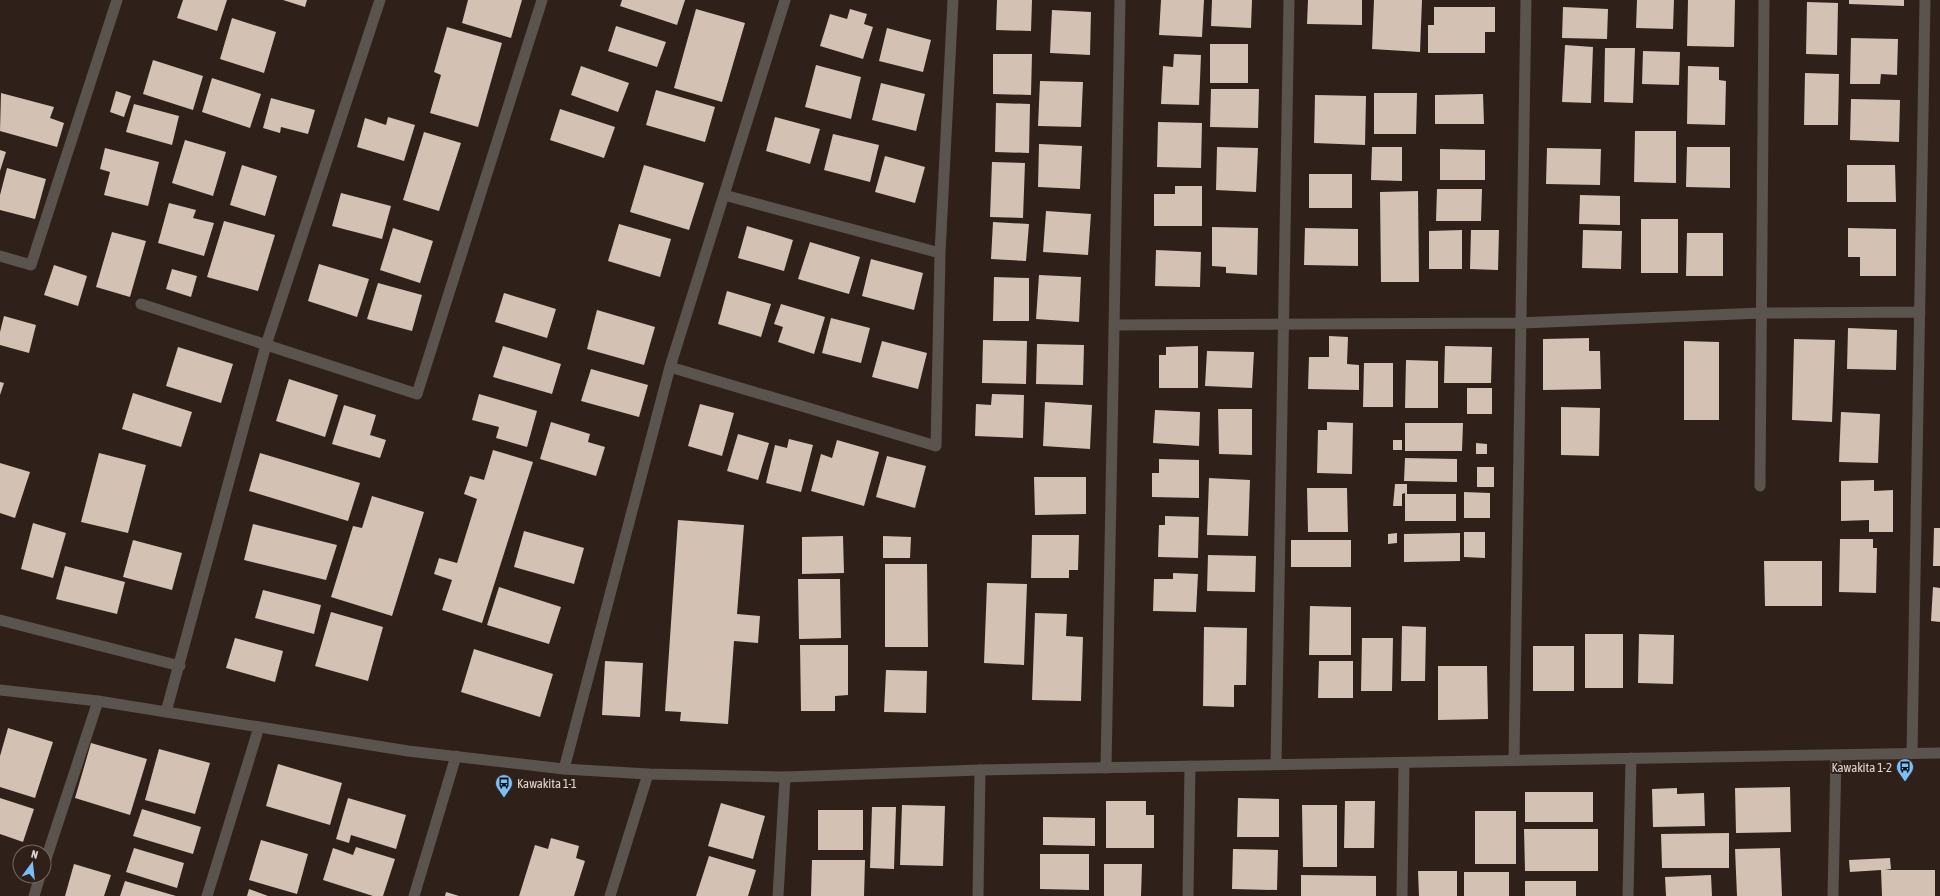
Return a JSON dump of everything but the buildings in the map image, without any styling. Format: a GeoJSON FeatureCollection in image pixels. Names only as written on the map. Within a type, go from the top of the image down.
{"type":"FeatureCollection","features":[{"type":"Feature","properties":{"kind":"street"},"geometry":{"type":"LineString","coordinates":[[0,256],[31,266],[117,0]]}},
{"type":"Feature","properties":{"kind":"street"},"geometry":{"type":"LineString","coordinates":[[166,712],[180,666],[266,345],[380,0]]}},
{"type":"Feature","properties":{"kind":"street"},"geometry":{"type":"LineString","coordinates":[[141,304],[417,394],[542,0]]}},
{"type":"Feature","properties":{"kind":"street"},"geometry":{"type":"LineString","coordinates":[[564,769],[670,367],[785,0]]}},
{"type":"Feature","properties":{"kind":"street"},"geometry":{"type":"LineString","coordinates":[[670,367],[936,446],[940,253],[953,0]]}},
{"type":"Feature","properties":{"kind":"street"},"geometry":{"type":"LineString","coordinates":[[1106,768],[1120,0]]}},
{"type":"Feature","properties":{"kind":"street"},"geometry":{"type":"LineString","coordinates":[[1276,764],[1289,0]]}},
{"type":"Feature","properties":{"kind":"street"},"geometry":{"type":"LineString","coordinates":[[1514,760],[1526,0]]}},
{"type":"Feature","properties":{"kind":"street"},"geometry":{"type":"LineString","coordinates":[[1760,486],[1764,0]]}},
{"type":"Feature","properties":{"kind":"street"},"geometry":{"type":"LineString","coordinates":[[1912,753],[1925,0]]}},
{"type":"Feature","properties":{"kind":"street"},"geometry":{"type":"LineString","coordinates":[[724,195],[940,253]]}},
{"type":"Feature","properties":{"kind":"street"},"geometry":{"type":"LineString","coordinates":[[1114,325],[1521,323],[1761,313],[1920,312]]}},
{"type":"Feature","properties":{"kind":"street"},"geometry":{"type":"LineString","coordinates":[[0,620],[180,666]]}},
{"type":"Feature","properties":{"kind":"street"},"geometry":{"type":"LineString","coordinates":[[0,690],[98,701],[408,751],[564,769],[648,774],[785,777],[980,770],[1940,753]]}},
{"type":"Feature","properties":{"kind":"street"},"geometry":{"type":"LineString","coordinates":[[51,844],[98,701]]}},
{"type":"Feature","properties":{"kind":"street"},"geometry":{"type":"LineString","coordinates":[[207,896],[259,727]]}},
{"type":"Feature","properties":{"kind":"street"},"geometry":{"type":"LineString","coordinates":[[1833,896],[1836,755]]}},
{"type":"Feature","properties":{"kind":"street"},"geometry":{"type":"LineString","coordinates":[[414,896],[456,756]]}},
{"type":"Feature","properties":{"kind":"street"},"geometry":{"type":"LineString","coordinates":[[1628,896],[1631,758]]}},
{"type":"Feature","properties":{"kind":"street"},"geometry":{"type":"LineString","coordinates":[[1402,896],[1404,763]]}},
{"type":"Feature","properties":{"kind":"street"},"geometry":{"type":"LineString","coordinates":[[1188,896],[1190,766]]}},
{"type":"Feature","properties":{"kind":"street"},"geometry":{"type":"LineString","coordinates":[[978,896],[980,770]]}},
{"type":"Feature","properties":{"kind":"street"},"geometry":{"type":"LineString","coordinates":[[610,896],[648,774]]}},
{"type":"Feature","properties":{"kind":"street"},"geometry":{"type":"LineString","coordinates":[[778,896],[785,777]]}},
{"type":"Feature","properties":{"kind":"street"},"geometry":{"type":"LineString","coordinates":[[34,896],[38,884]]}},
{"type":"Feature","properties":{"kind":"place","name":"Kawakita 1-2"},"geometry":{"type":"Point","coordinates":[1905,782]}},
{"type":"Feature","properties":{"kind":"place","name":"Kawakita 1-1"},"geometry":{"type":"Point","coordinates":[504,798]}}]}
